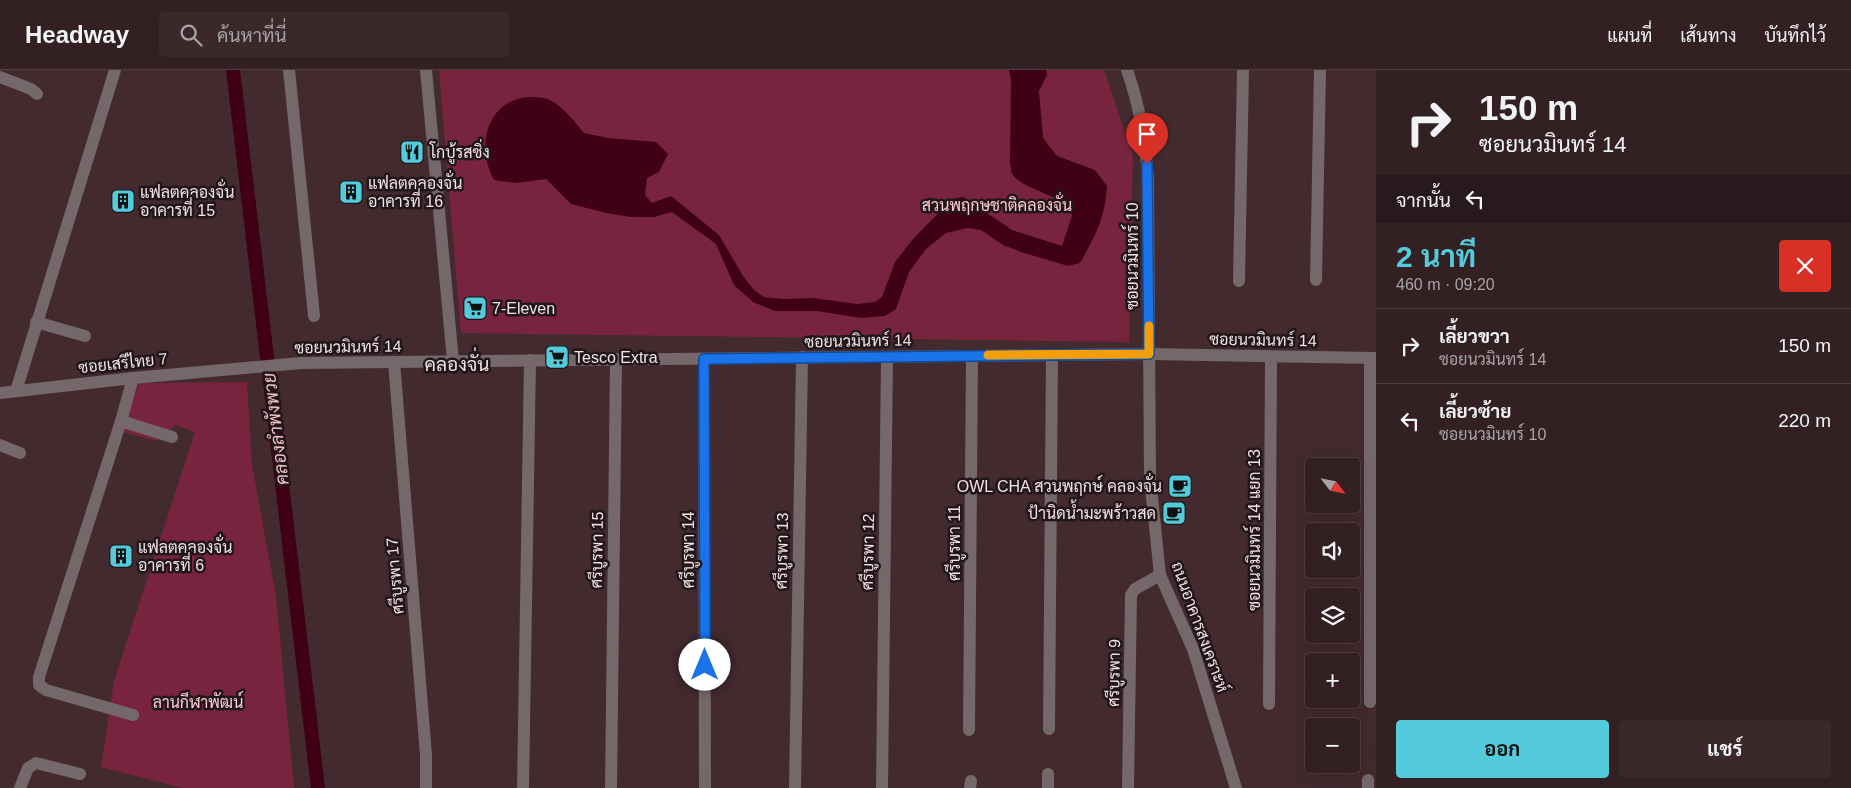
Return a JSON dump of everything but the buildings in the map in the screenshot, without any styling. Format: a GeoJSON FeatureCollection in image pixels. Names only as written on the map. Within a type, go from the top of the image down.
{"type":"FeatureCollection","features":[{"type":"Feature","properties":{"kind":"street"},"geometry":{"type":"LineString","coordinates":[[16,391],[115,70]]}},
{"type":"Feature","properties":{"kind":"street"},"geometry":{"type":"LineString","coordinates":[[289,70],[314,316]]}},
{"type":"Feature","properties":{"kind":"street"},"geometry":{"type":"LineString","coordinates":[[426,70],[453,361]]}},
{"type":"Feature","properties":{"kind":"street","name":"ซอยนวมินทร์ 10"},"geometry":{"type":"LineString","coordinates":[[1128,70],[1140,113],[1146,147],[1149,354]]}},
{"type":"Feature","properties":{"kind":"street"},"geometry":{"type":"LineString","coordinates":[[1239,281],[1243,70]]}},
{"type":"Feature","properties":{"kind":"street"},"geometry":{"type":"LineString","coordinates":[[1316,280],[1320,70]]}},
{"type":"Feature","properties":{"kind":"street"},"geometry":{"type":"LineString","coordinates":[[0,77],[31,89],[37,94]]}},
{"type":"Feature","properties":{"kind":"street"},"geometry":{"type":"LineString","coordinates":[[36,322],[85,336]]}},
{"type":"Feature","properties":{"kind":"street","name":"ซอยนวมินทร์ 14"},"geometry":{"type":"LineString","coordinates":[[250,367],[301,363],[1149,354],[1373,358]]}},
{"type":"Feature","properties":{"kind":"street","name":"ถนนอาคารสงเคราะห์"},"geometry":{"type":"LineString","coordinates":[[1149,354],[1150,478],[1160,575],[1193,649],[1236,788]]}},
{"type":"Feature","properties":{"kind":"street"},"geometry":{"type":"LineString","coordinates":[[1049,729],[1052,355]]}},
{"type":"Feature","properties":{"kind":"street","name":"ศรีบูรพา 11"},"geometry":{"type":"LineString","coordinates":[[969,730],[972,356]]}},
{"type":"Feature","properties":{"kind":"street","name":"ศรีบูรพา 12"},"geometry":{"type":"LineString","coordinates":[[882,788],[887,357]]}},
{"type":"Feature","properties":{"kind":"street","name":"ซอยนวมินทร์ 14 แยก 13"},"geometry":{"type":"LineString","coordinates":[[1269,704],[1271,357]]}},
{"type":"Feature","properties":{"kind":"street","name":"ศรีบูรพา 13"},"geometry":{"type":"LineString","coordinates":[[795,782],[794,744],[802,358]]}},
{"type":"Feature","properties":{"kind":"street"},"geometry":{"type":"LineString","coordinates":[[1370,702],[1373,358]]}},
{"type":"Feature","properties":{"kind":"street","name":"ศรีบูรพา 14"},"geometry":{"type":"LineString","coordinates":[[704,359],[705,788]]}},
{"type":"Feature","properties":{"kind":"street"},"geometry":{"type":"LineString","coordinates":[[523,788],[530,360]]}},
{"type":"Feature","properties":{"kind":"street","name":"ศรีบูรพา 15"},"geometry":{"type":"LineString","coordinates":[[610,788],[616,360]]}},
{"type":"Feature","properties":{"kind":"street","name":"ศรีบูรพา 17"},"geometry":{"type":"LineString","coordinates":[[394,362],[426,755],[426,788]]}},
{"type":"Feature","properties":{"kind":"street","name":"ซอยเสรีไทย 7"},"geometry":{"type":"LineString","coordinates":[[0,393],[250,367]]}},
{"type":"Feature","properties":{"kind":"street"},"geometry":{"type":"LineString","coordinates":[[132,378],[121,421],[39,677],[39,685],[46,690],[133,715]]}},
{"type":"Feature","properties":{"kind":"street"},"geometry":{"type":"LineString","coordinates":[[121,421],[172,437]]}},
{"type":"Feature","properties":{"kind":"street"},"geometry":{"type":"LineString","coordinates":[[0,445],[20,453]]}},
{"type":"Feature","properties":{"kind":"street","name":"ศรีบูรพา 9"},"geometry":{"type":"LineString","coordinates":[[1128,788],[1131,596],[1135,589],[1160,575]]}},
{"type":"Feature","properties":{"kind":"street"},"geometry":{"type":"LineString","coordinates":[[20,788],[28,768],[36,763],[80,774]]}},
{"type":"Feature","properties":{"kind":"street"},"geometry":{"type":"LineString","coordinates":[[1048,774],[1048,788]]}},
{"type":"Feature","properties":{"kind":"green space","name":"สวนพฤกษชาติคลองจั่น"},"geometry":{"type":"Polygon","coordinates":[[[439,70],[1104,70],[1133,156],[1129,342],[461,333],[439,70]]]}},
{"type":"Feature","properties":{"kind":"green space","name":"ลานกีฬาพัฒน์"},"geometry":{"type":"Polygon","coordinates":[[[247,382],[252,465],[276,596],[294,788],[182,788],[101,767],[114,681],[195,432],[176,425],[157,441],[122,432],[139,383],[247,382]]]}},
{"type":"Feature","properties":{"kind":"shaded area"},"geometry":{"type":"Polygon","coordinates":[[[1009,70],[1046,70],[1047,75],[1039,91],[1043,138],[1057,156],[1095,170],[1107,186],[1102,217],[1091,244],[1080,263],[1068,266],[1003,245],[981,230],[967,228],[946,233],[926,249],[909,272],[896,309],[885,316],[861,318],[817,311],[775,311],[753,302],[734,285],[716,244],[672,212],[654,217],[631,217],[606,213],[571,204],[546,179],[516,183],[494,180],[485,149],[487,134],[492,120],[500,109],[512,101],[526,97],[550,100],[566,112],[584,133],[608,138],[656,142],[668,154],[659,172],[647,178],[645,195],[652,203],[671,196],[719,235],[743,276],[754,290],[764,297],[782,299],[813,298],[857,304],[875,302],[882,297],[895,262],[913,239],[952,199],[963,197],[1012,230],[1062,246],[1072,216],[1070,207],[1023,183],[1012,173],[1010,164],[1011,79],[1009,70]]]}},
{"type":"Feature","properties":{"kind":"waterway","name":"คลองลำพังพวย"},"geometry":{"type":"LineString","coordinates":[[233,70],[318,788]]}},
{"type":"Feature","properties":{"kind":"slow traffic"},"geometry":{"type":"LineString","coordinates":[[988,355],[1149,354],[1149,326]]}},
{"type":"Feature","properties":{"kind":"place","name":"โกบู้รสซิ่ง"},"geometry":{"type":"Point","coordinates":[412,152]}},
{"type":"Feature","properties":{"kind":"place","name":"แฟลตคลองจั่น อาคารที่ 16"},"geometry":{"type":"Point","coordinates":[351,192]}},
{"type":"Feature","properties":{"kind":"place","name":"แฟลตคลองจั่น อาคารที่ 15"},"geometry":{"type":"Point","coordinates":[123,201]}},
{"type":"Feature","properties":{"kind":"place","name":"7-Eleven"},"geometry":{"type":"Point","coordinates":[475,308]}},
{"type":"Feature","properties":{"kind":"place","name":"Tesco Extra"},"geometry":{"type":"Point","coordinates":[557,357]}},
{"type":"Feature","properties":{"kind":"place","name":"OWL CHA สวนพฤกษ์ คลองจั่น"},"geometry":{"type":"Point","coordinates":[1180,486]}},
{"type":"Feature","properties":{"kind":"place","name":"ป้านิดน้ำมะพร้าวสด"},"geometry":{"type":"Point","coordinates":[1174,513]}},
{"type":"Feature","properties":{"kind":"place","name":"แฟลตคลองจั่น อาคารที่ 6"},"geometry":{"type":"Point","coordinates":[121,556]}},
{"type":"Feature","properties":{"kind":"district","name":"คลองจั่น"},"geometry":{"type":"Point","coordinates":[457,364]}},
{"type":"Feature","properties":{"kind":"route"},"geometry":{"type":"LineString","coordinates":[[705,665],[704,359],[1149,354],[1147,164]]}}]}
